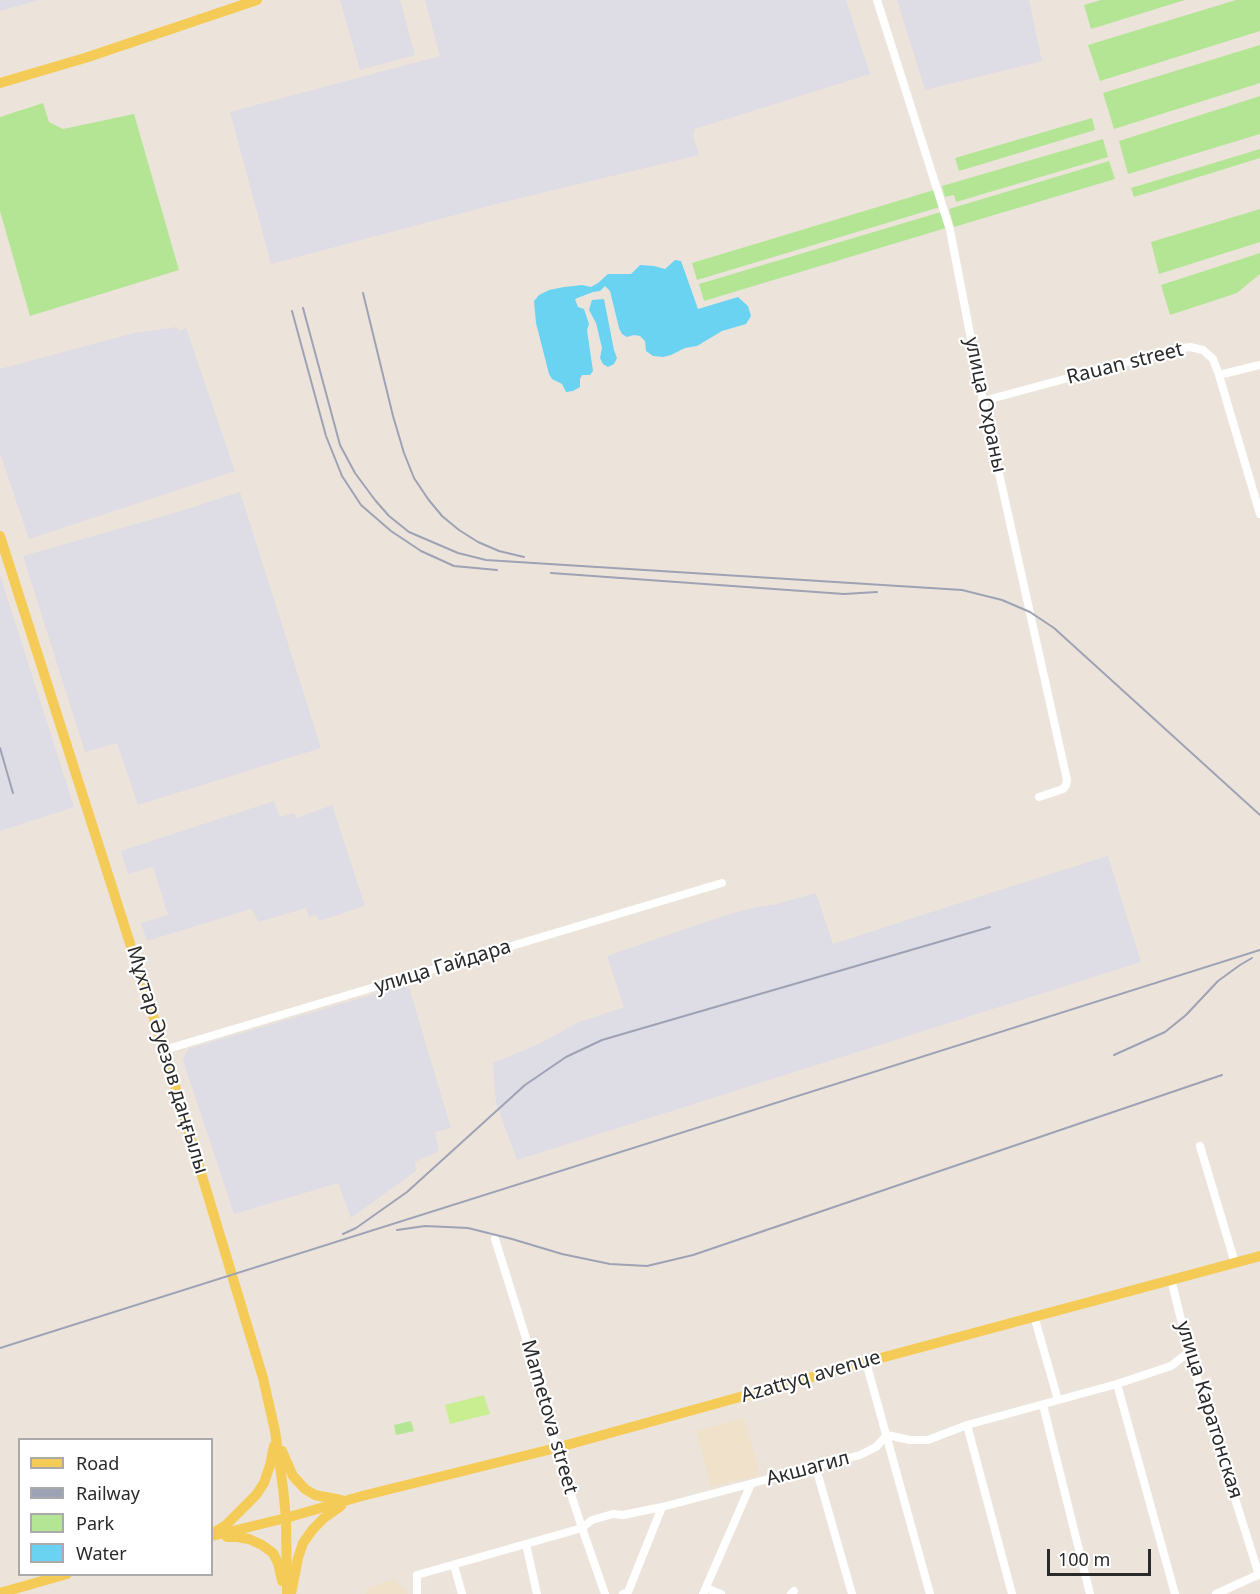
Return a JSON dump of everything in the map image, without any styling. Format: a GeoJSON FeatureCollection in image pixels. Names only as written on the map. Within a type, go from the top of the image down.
{"type":"FeatureCollection","features":[{"type":"Feature","properties":{"kind":"main road"},"geometry":{"type":"LineString","coordinates":[[0,83],[85,58],[257,0]]}},
{"type":"Feature","properties":{"kind":"main road","name":"Мұхтар Әуезов даңғылы"},"geometry":{"type":"LineString","coordinates":[[0,536],[164,1050],[263,1378],[275,1431],[283,1488],[288,1594]]}},
{"type":"Feature","properties":{"kind":"main road","name":"Azattyq avenue"},"geometry":{"type":"LineString","coordinates":[[358,1497],[556,1448],[1260,1256]]}},
{"type":"Feature","properties":{"kind":"main road"},"geometry":{"type":"LineString","coordinates":[[275,1431],[293,1476],[305,1488],[315,1495],[326,1498],[342,1500],[358,1497]]}},
{"type":"Feature","properties":{"kind":"main road"},"geometry":{"type":"LineString","coordinates":[[213,1535],[256,1495],[264,1483],[274,1448],[275,1431]]}},
{"type":"Feature","properties":{"kind":"main road"},"geometry":{"type":"LineString","coordinates":[[213,1536],[358,1497]]}},
{"type":"Feature","properties":{"kind":"main road"},"geometry":{"type":"LineString","coordinates":[[288,1594],[298,1558],[308,1535],[324,1518],[358,1497]]}},
{"type":"Feature","properties":{"kind":"main road"},"geometry":{"type":"LineString","coordinates":[[213,1536],[249,1539],[273,1552],[288,1594]]}},
{"type":"Feature","properties":{"kind":"main road"},"geometry":{"type":"LineString","coordinates":[[0,1593],[63,1576]]}},
{"type":"Feature","properties":{"kind":"street","name":"улица Охраны"},"geometry":{"type":"LineString","coordinates":[[877,0],[950,230],[982,401],[1067,780],[1063,789],[1039,797]]}},
{"type":"Feature","properties":{"kind":"street","name":"Rauan street"},"geometry":{"type":"LineString","coordinates":[[982,401],[1176,349],[1190,347],[1203,350],[1213,359],[1219,375],[1260,514]]}},
{"type":"Feature","properties":{"kind":"street"},"geometry":{"type":"LineString","coordinates":[[1219,375],[1260,365]]}},
{"type":"Feature","properties":{"kind":"street","name":"улица Гайдара"},"geometry":{"type":"LineString","coordinates":[[164,1050],[722,883]]}},
{"type":"Feature","properties":{"kind":"street"},"geometry":{"type":"LineString","coordinates":[[1200,1146],[1235,1263]]}},
{"type":"Feature","properties":{"kind":"street","name":"Mametova street"},"geometry":{"type":"LineString","coordinates":[[495,1239],[539,1380],[556,1448],[605,1594]]}},
{"type":"Feature","properties":{"kind":"street","name":"улица Каратонская"},"geometry":{"type":"LineString","coordinates":[[1171,1279],[1190,1352],[1260,1574]]}},
{"type":"Feature","properties":{"kind":"street"},"geometry":{"type":"LineString","coordinates":[[1034,1316],[1058,1400]]}},
{"type":"Feature","properties":{"kind":"street"},"geometry":{"type":"LineString","coordinates":[[887,1435],[910,1440],[928,1440],[967,1425],[1117,1384],[1172,1366],[1190,1352]]}},
{"type":"Feature","properties":{"kind":"street"},"geometry":{"type":"LineString","coordinates":[[866,1362],[930,1594]]}},
{"type":"Feature","properties":{"kind":"street"},"geometry":{"type":"LineString","coordinates":[[1117,1384],[1175,1594]]}},
{"type":"Feature","properties":{"kind":"street"},"geometry":{"type":"LineString","coordinates":[[1042,1405],[1090,1594]]}},
{"type":"Feature","properties":{"kind":"street"},"geometry":{"type":"LineString","coordinates":[[967,1425],[1012,1594]]}},
{"type":"Feature","properties":{"kind":"street","name":"Акшагил"},"geometry":{"type":"LineString","coordinates":[[417,1594],[417,1575],[582,1528],[592,1520],[613,1514],[623,1515],[662,1507],[860,1455],[876,1447],[887,1435]]}},
{"type":"Feature","properties":{"kind":"street"},"geometry":{"type":"LineString","coordinates":[[816,1468],[852,1594]]}},
{"type":"Feature","properties":{"kind":"street"},"geometry":{"type":"LineString","coordinates":[[721,1594],[704,1591],[751,1484]]}},
{"type":"Feature","properties":{"kind":"street"},"geometry":{"type":"LineString","coordinates":[[623,1594],[628,1592],[662,1507]]}},
{"type":"Feature","properties":{"kind":"street"},"geometry":{"type":"LineString","coordinates":[[526,1544],[537,1594]]}},
{"type":"Feature","properties":{"kind":"street"},"geometry":{"type":"LineString","coordinates":[[454,1565],[462,1594]]}},
{"type":"Feature","properties":{"kind":"street"},"geometry":{"type":"LineString","coordinates":[[1216,1594],[1260,1574]]}},
{"type":"Feature","properties":{"kind":"shaded area"},"geometry":{"type":"Polygon","coordinates":[[[0,0],[39,0],[0,11],[0,0]]]}},
{"type":"Feature","properties":{"kind":"shaded area"},"geometry":{"type":"Polygon","coordinates":[[[340,0],[400,0],[415,55],[360,70],[340,0]]]}},
{"type":"Feature","properties":{"kind":"shaded area"},"geometry":{"type":"Polygon","coordinates":[[[425,0],[846,0],[870,74],[695,129],[693,136],[699,155],[504,202],[271,264],[230,112],[440,56],[425,0]]]}},
{"type":"Feature","properties":{"kind":"shaded area"},"geometry":{"type":"Polygon","coordinates":[[[897,0],[1029,0],[1042,61],[925,90],[897,0]]]}},
{"type":"Feature","properties":{"kind":"shaded area"},"geometry":{"type":"Polygon","coordinates":[[[177,327],[179,331],[186,328],[235,471],[29,539],[0,453],[0,369],[134,333],[177,327]]]}},
{"type":"Feature","properties":{"kind":"shaded area"},"geometry":{"type":"Polygon","coordinates":[[[240,492],[321,748],[138,805],[117,743],[85,752],[23,556],[240,492]]]}},
{"type":"Feature","properties":{"kind":"shaded area"},"geometry":{"type":"Polygon","coordinates":[[[0,575],[74,807],[0,831],[0,575]]]}},
{"type":"Feature","properties":{"kind":"shaded area"},"geometry":{"type":"Polygon","coordinates":[[[274,801],[280,817],[294,813],[297,818],[332,805],[365,906],[319,921],[316,915],[309,917],[306,908],[259,922],[251,909],[147,941],[141,923],[168,915],[153,867],[128,874],[121,851],[274,801]]]}},
{"type":"Feature","properties":{"kind":"shaded area"},"geometry":{"type":"Polygon","coordinates":[[[1108,856],[1141,962],[517,1160],[496,1103],[493,1063],[541,1043],[577,1023],[624,1007],[607,956],[726,915],[816,893],[833,944],[1108,856]]]}},
{"type":"Feature","properties":{"kind":"shaded area"},"geometry":{"type":"Polygon","coordinates":[[[408,984],[451,1128],[435,1132],[439,1151],[415,1162],[416,1171],[351,1218],[338,1183],[234,1214],[183,1060],[188,1049],[408,984]]]}},
{"type":"Feature","properties":{"kind":"shaded area"},"geometry":{"type":"Polygon","coordinates":[[[744,1418],[760,1475],[711,1487],[696,1431],[744,1418]]]}},
{"type":"Feature","properties":{"kind":"shaded area"},"geometry":{"type":"Polygon","coordinates":[[[394,1579],[408,1594],[365,1594],[368,1588],[394,1579]]]}},
{"type":"Feature","properties":{"kind":"green space"},"geometry":{"type":"Polygon","coordinates":[[[1101,0],[1185,0],[1091,29],[1084,5],[1101,0]]]}},
{"type":"Feature","properties":{"kind":"green space"},"geometry":{"type":"Polygon","coordinates":[[[1236,0],[1260,0],[1260,31],[1100,81],[1088,45],[1236,0]]]}},
{"type":"Feature","properties":{"kind":"green space"},"geometry":{"type":"Polygon","coordinates":[[[1260,45],[1260,83],[1114,129],[1103,93],[1260,45]]]}},
{"type":"Feature","properties":{"kind":"green space"},"geometry":{"type":"Polygon","coordinates":[[[1260,96],[1260,134],[1128,174],[1119,141],[1260,96]]]}},
{"type":"Feature","properties":{"kind":"green space"},"geometry":{"type":"Polygon","coordinates":[[[43,103],[49,122],[63,129],[134,114],[179,270],[30,316],[0,211],[0,117],[43,103]]]}},
{"type":"Feature","properties":{"kind":"green space"},"geometry":{"type":"Polygon","coordinates":[[[1092,118],[1095,130],[959,171],[955,158],[1092,118]]]}},
{"type":"Feature","properties":{"kind":"green space"},"geometry":{"type":"Polygon","coordinates":[[[1103,139],[1108,157],[956,202],[954,195],[945,197],[942,186],[1103,139]]]}},
{"type":"Feature","properties":{"kind":"green space"},"geometry":{"type":"Polygon","coordinates":[[[1260,149],[1260,158],[1134,197],[1131,188],[1260,149]]]}},
{"type":"Feature","properties":{"kind":"green space"},"geometry":{"type":"Polygon","coordinates":[[[1109,161],[1115,179],[954,227],[949,209],[1109,161]]]}},
{"type":"Feature","properties":{"kind":"green space"},"geometry":{"type":"Polygon","coordinates":[[[934,190],[940,207],[697,280],[692,263],[934,190]]]}},
{"type":"Feature","properties":{"kind":"green space"},"geometry":{"type":"Polygon","coordinates":[[[1260,209],[1260,242],[1159,274],[1151,242],[1260,209]]]}},
{"type":"Feature","properties":{"kind":"green space"},"geometry":{"type":"Polygon","coordinates":[[[941,212],[946,228],[704,301],[699,284],[941,212]]]}},
{"type":"Feature","properties":{"kind":"green space"},"geometry":{"type":"Polygon","coordinates":[[[1260,253],[1260,274],[1237,293],[1170,315],[1161,285],[1260,253]]]}},
{"type":"Feature","properties":{"kind":"green space"},"geometry":{"type":"Polygon","coordinates":[[[484,1395],[490,1414],[450,1424],[445,1405],[484,1395]]]}},
{"type":"Feature","properties":{"kind":"green space"},"geometry":{"type":"Polygon","coordinates":[[[411,1421],[414,1431],[396,1435],[394,1425],[411,1421]]]}},
{"type":"Feature","properties":{"kind":"water"},"geometry":{"type":"Polygon","coordinates":[[[675,260],[681,261],[698,309],[738,297],[748,306],[751,316],[746,324],[722,331],[697,346],[685,348],[671,355],[653,356],[646,351],[645,341],[640,336],[627,337],[622,334],[610,291],[605,286],[600,291],[575,299],[578,307],[584,309],[589,324],[587,330],[593,371],[590,375],[582,375],[580,387],[566,392],[562,384],[552,379],[549,374],[536,323],[534,301],[539,295],[549,290],[582,285],[591,287],[608,274],[631,274],[640,265],[665,269],[675,260]]]}},
{"type":"Feature","properties":{"kind":"water"},"geometry":{"type":"Polygon","coordinates":[[[604,299],[617,358],[614,364],[608,367],[600,358],[602,348],[596,323],[589,310],[592,300],[604,299]]]}},
{"type":"Feature","properties":{"kind":"railway"},"geometry":{"type":"LineString","coordinates":[[363,293],[393,416],[414,478],[442,516],[459,530],[499,551],[524,557]]}},
{"type":"Feature","properties":{"kind":"railway"},"geometry":{"type":"LineString","coordinates":[[303,308],[340,445],[355,473],[375,500],[389,516],[409,532],[458,553],[486,560],[962,590],[1002,600],[1030,612],[1054,628],[1260,815]]}},
{"type":"Feature","properties":{"kind":"railway"},"geometry":{"type":"LineString","coordinates":[[292,311],[326,436],[342,476],[361,505],[391,531],[421,551],[454,566],[497,570]]}},
{"type":"Feature","properties":{"kind":"railway"},"geometry":{"type":"LineString","coordinates":[[551,573],[844,594],[877,592]]}},
{"type":"Feature","properties":{"kind":"railway"},"geometry":{"type":"LineString","coordinates":[[0,748],[13,793]]}},
{"type":"Feature","properties":{"kind":"railway"},"geometry":{"type":"LineString","coordinates":[[343,1234],[356,1228],[407,1192],[525,1085],[566,1057],[602,1040],[990,927]]}},
{"type":"Feature","properties":{"kind":"railway"},"geometry":{"type":"LineString","coordinates":[[0,1348],[1260,950]]}},
{"type":"Feature","properties":{"kind":"railway"},"geometry":{"type":"LineString","coordinates":[[1114,1055],[1165,1032],[1186,1015],[1218,981],[1252,958]]}},
{"type":"Feature","properties":{"kind":"railway"},"geometry":{"type":"LineString","coordinates":[[397,1230],[425,1226],[468,1228],[562,1254],[610,1264],[647,1266],[693,1255],[1222,1075]]}}]}
